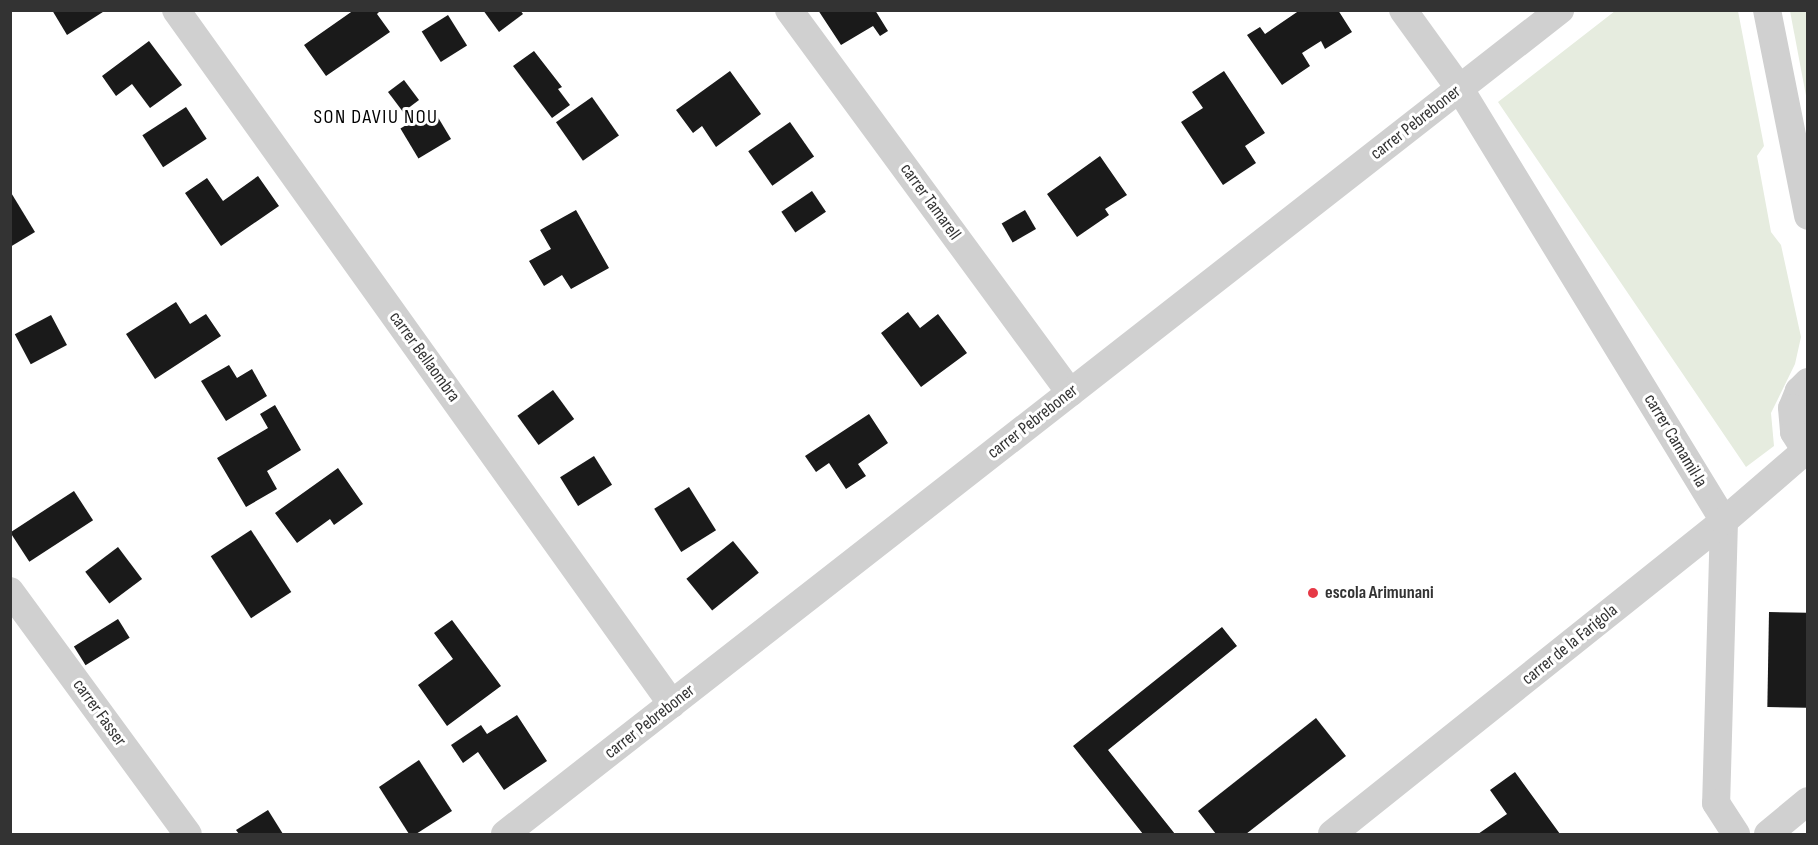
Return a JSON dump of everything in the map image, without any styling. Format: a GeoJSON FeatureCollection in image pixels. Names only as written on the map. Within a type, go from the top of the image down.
{"type":"FeatureCollection","features":[{"type":"Feature","properties":{"kind":"street","name":"carrer Bellaombra"},"geometry":{"type":"LineString","coordinates":[[176,10],[672,704]]}},
{"type":"Feature","properties":{"kind":"street","name":"carrer Tamarell"},"geometry":{"type":"LineString","coordinates":[[789,10],[1070,393]]}},
{"type":"Feature","properties":{"kind":"street","name":"carrer Camamil·la"},"geometry":{"type":"LineString","coordinates":[[1403,10],[1460,89],[1724,521]]}},
{"type":"Feature","properties":{"kind":"street","name":"carrer Pebreboner"},"geometry":{"type":"LineString","coordinates":[[505,834],[1560,10]]}},
{"type":"Feature","properties":{"kind":"street"},"geometry":{"type":"LineString","coordinates":[[1767,10],[1808,216]]}},
{"type":"Feature","properties":{"kind":"street"},"geometry":{"type":"LineString","coordinates":[[1806,453],[1794,432],[1792,408],[1799,391],[1808,382]]}},
{"type":"Feature","properties":{"kind":"street","name":"carrer de la Farigola"},"geometry":{"type":"LineString","coordinates":[[1332,834],[1806,453]]}},
{"type":"Feature","properties":{"kind":"street"},"geometry":{"type":"LineString","coordinates":[[1724,521],[1716,803],[1736,834]]}},
{"type":"Feature","properties":{"kind":"street","name":"carrer Fasser"},"geometry":{"type":"LineString","coordinates":[[10,591],[188,834]]}},
{"type":"Feature","properties":{"kind":"street"},"geometry":{"type":"LineString","coordinates":[[1768,834],[1808,801]]}},
{"type":"Feature","properties":{"kind":"shaded area"},"geometry":{"type":"Polygon","coordinates":[[[1615,11],[1738,11],[1764,146],[1757,156],[1771,232],[1781,245],[1801,337],[1795,364],[1771,413],[1774,446],[1746,467],[1498,102],[1615,11]]]}},
{"type":"Feature","properties":{"kind":"shaded area"},"geometry":{"type":"Polygon","coordinates":[[[1790,11],[1807,11],[1807,101],[1790,11]]]}},
{"type":"Feature","properties":{"kind":"building"},"geometry":{"type":"Polygon","coordinates":[[[52,10],[106,10],[67,35],[52,10]]]}},
{"type":"Feature","properties":{"kind":"building"},"geometry":{"type":"Polygon","coordinates":[[[354,10],[381,10],[377,14],[390,32],[326,76],[304,45],[354,10]]]}},
{"type":"Feature","properties":{"kind":"building"},"geometry":{"type":"Polygon","coordinates":[[[483,10],[520,10],[523,14],[499,32],[483,10]]]}},
{"type":"Feature","properties":{"kind":"building"},"geometry":{"type":"Polygon","coordinates":[[[818,10],[875,10],[888,31],[880,36],[873,26],[841,45],[818,10]]]}},
{"type":"Feature","properties":{"kind":"building"},"geometry":{"type":"Polygon","coordinates":[[[1300,10],[1338,10],[1352,32],[1325,49],[1321,41],[1302,53],[1310,66],[1282,85],[1247,35],[1260,27],[1265,34],[1300,10]]]}},
{"type":"Feature","properties":{"kind":"building"},"geometry":{"type":"Polygon","coordinates":[[[448,15],[467,46],[441,62],[422,31],[448,15]]]}},
{"type":"Feature","properties":{"kind":"building"},"geometry":{"type":"Polygon","coordinates":[[[149,41],[182,85],[150,108],[132,84],[116,96],[102,76],[149,41]]]}},
{"type":"Feature","properties":{"kind":"building"},"geometry":{"type":"Polygon","coordinates":[[[534,51],[562,87],[558,89],[570,105],[552,118],[513,66],[534,51]]]}},
{"type":"Feature","properties":{"kind":"building"},"geometry":{"type":"Polygon","coordinates":[[[730,71],[761,114],[716,147],[702,126],[693,133],[676,110],[730,71]]]}},
{"type":"Feature","properties":{"kind":"building"},"geometry":{"type":"Polygon","coordinates":[[[1224,71],[1265,133],[1245,146],[1256,163],[1223,185],[1181,122],[1203,108],[1192,92],[1224,71]]]}},
{"type":"Feature","properties":{"kind":"building"},"geometry":{"type":"Polygon","coordinates":[[[404,80],[419,100],[403,112],[388,92],[404,80]]]}},
{"type":"Feature","properties":{"kind":"building"},"geometry":{"type":"Polygon","coordinates":[[[592,97],[619,136],[583,161],[556,122],[592,97]]]}},
{"type":"Feature","properties":{"kind":"building"},"geometry":{"type":"Polygon","coordinates":[[[186,107],[207,139],[163,167],[142,135],[186,107]]]}},
{"type":"Feature","properties":{"kind":"building"},"geometry":{"type":"Polygon","coordinates":[[[433,109],[451,139],[418,159],[400,129],[433,109]]]}},
{"type":"Feature","properties":{"kind":"building"},"geometry":{"type":"Polygon","coordinates":[[[790,122],[814,156],[772,186],[748,151],[790,122]]]}},
{"type":"Feature","properties":{"kind":"building"},"geometry":{"type":"Polygon","coordinates":[[[1100,156],[1127,195],[1105,209],[1109,215],[1077,237],[1047,194],[1100,156]]]}},
{"type":"Feature","properties":{"kind":"building"},"geometry":{"type":"Polygon","coordinates":[[[258,176],[279,206],[221,246],[185,193],[207,178],[223,201],[258,176]]]}},
{"type":"Feature","properties":{"kind":"building"},"geometry":{"type":"Polygon","coordinates":[[[10,191],[35,232],[10,247],[10,191]]]}},
{"type":"Feature","properties":{"kind":"building"},"geometry":{"type":"Polygon","coordinates":[[[812,191],[826,212],[795,232],[781,212],[812,191]]]}},
{"type":"Feature","properties":{"kind":"building"},"geometry":{"type":"Polygon","coordinates":[[[576,210],[609,268],[571,289],[562,275],[544,286],[529,261],[551,249],[540,230],[576,210]]]}},
{"type":"Feature","properties":{"kind":"building"},"geometry":{"type":"Polygon","coordinates":[[[1025,210],[1036,229],[1013,243],[1002,224],[1025,210]]]}},
{"type":"Feature","properties":{"kind":"building"},"geometry":{"type":"Polygon","coordinates":[[[176,302],[190,324],[206,314],[221,336],[155,379],[126,334],[176,302]]]}},
{"type":"Feature","properties":{"kind":"building"},"geometry":{"type":"Polygon","coordinates":[[[908,312],[920,328],[938,314],[967,353],[921,387],[881,333],[908,312]]]}},
{"type":"Feature","properties":{"kind":"building"},"geometry":{"type":"Polygon","coordinates":[[[51,315],[67,345],[31,364],[15,334],[51,315]]]}},
{"type":"Feature","properties":{"kind":"building"},"geometry":{"type":"Polygon","coordinates":[[[229,365],[237,378],[252,369],[267,396],[226,421],[201,381],[229,365]]]}},
{"type":"Feature","properties":{"kind":"building"},"geometry":{"type":"Polygon","coordinates":[[[553,390],[574,419],[539,445],[517,416],[553,390]]]}},
{"type":"Feature","properties":{"kind":"building"},"geometry":{"type":"Polygon","coordinates":[[[275,405],[301,450],[267,471],[277,489],[246,507],[217,458],[268,428],[260,414],[275,405]]]}},
{"type":"Feature","properties":{"kind":"building"},"geometry":{"type":"Polygon","coordinates":[[[869,414],[888,443],[858,464],[866,476],[846,489],[829,463],[816,472],[805,456],[869,414]]]}},
{"type":"Feature","properties":{"kind":"building"},"geometry":{"type":"Polygon","coordinates":[[[594,456],[612,485],[578,506],[560,477],[594,456]]]}},
{"type":"Feature","properties":{"kind":"building"},"geometry":{"type":"Polygon","coordinates":[[[338,468],[363,504],[334,525],[330,519],[297,543],[275,513],[338,468]]]}},
{"type":"Feature","properties":{"kind":"building"},"geometry":{"type":"Polygon","coordinates":[[[689,487],[716,530],[681,552],[654,509],[689,487]]]}},
{"type":"Feature","properties":{"kind":"building"},"geometry":{"type":"Polygon","coordinates":[[[74,491],[93,520],[29,562],[10,532],[74,491]]]}},
{"type":"Feature","properties":{"kind":"building"},"geometry":{"type":"Polygon","coordinates":[[[251,530],[291,592],[251,618],[211,556],[251,530]]]}},
{"type":"Feature","properties":{"kind":"building"},"geometry":{"type":"Polygon","coordinates":[[[733,541],[759,573],[712,611],[686,579],[733,541]]]}},
{"type":"Feature","properties":{"kind":"building"},"geometry":{"type":"Polygon","coordinates":[[[118,547],[142,579],[109,604],[85,572],[118,547]]]}},
{"type":"Feature","properties":{"kind":"building"},"geometry":{"type":"Polygon","coordinates":[[[1769,612],[1808,613],[1806,708],[1767,707],[1769,612]]]}},
{"type":"Feature","properties":{"kind":"building"},"geometry":{"type":"Polygon","coordinates":[[[118,619],[130,638],[86,665],[74,647],[118,619]]]}},
{"type":"Feature","properties":{"kind":"building"},"geometry":{"type":"Polygon","coordinates":[[[452,620],[501,686],[447,726],[418,685],[453,659],[434,633],[452,620]]]}},
{"type":"Feature","properties":{"kind":"building"},"geometry":{"type":"Polygon","coordinates":[[[1222,627],[1237,646],[1108,750],[1175,834],[1143,834],[1073,746],[1222,627]]]}},
{"type":"Feature","properties":{"kind":"building"},"geometry":{"type":"Polygon","coordinates":[[[517,715],[547,761],[504,790],[478,752],[463,763],[451,745],[481,725],[487,734],[517,715]]]}},
{"type":"Feature","properties":{"kind":"building"},"geometry":{"type":"Polygon","coordinates":[[[1316,718],[1346,756],[1246,834],[1216,834],[1198,811],[1316,718]]]}},
{"type":"Feature","properties":{"kind":"building"},"geometry":{"type":"Polygon","coordinates":[[[419,760],[452,811],[416,834],[409,834],[379,787],[419,760]]]}},
{"type":"Feature","properties":{"kind":"building"},"geometry":{"type":"Polygon","coordinates":[[[1515,772],[1560,834],[1478,834],[1507,814],[1490,790],[1515,772]]]}},
{"type":"Feature","properties":{"kind":"building"},"geometry":{"type":"Polygon","coordinates":[[[268,810],[283,834],[239,834],[236,830],[268,810]]]}},
{"type":"Feature","properties":{"kind":"place","name":"escola Arimunani"},"geometry":{"type":"Point","coordinates":[1313,593]}},
{"type":"Feature","properties":{"kind":"district","name":"SON DAVIU NOU"},"geometry":{"type":"Point","coordinates":[376,117]}}]}
